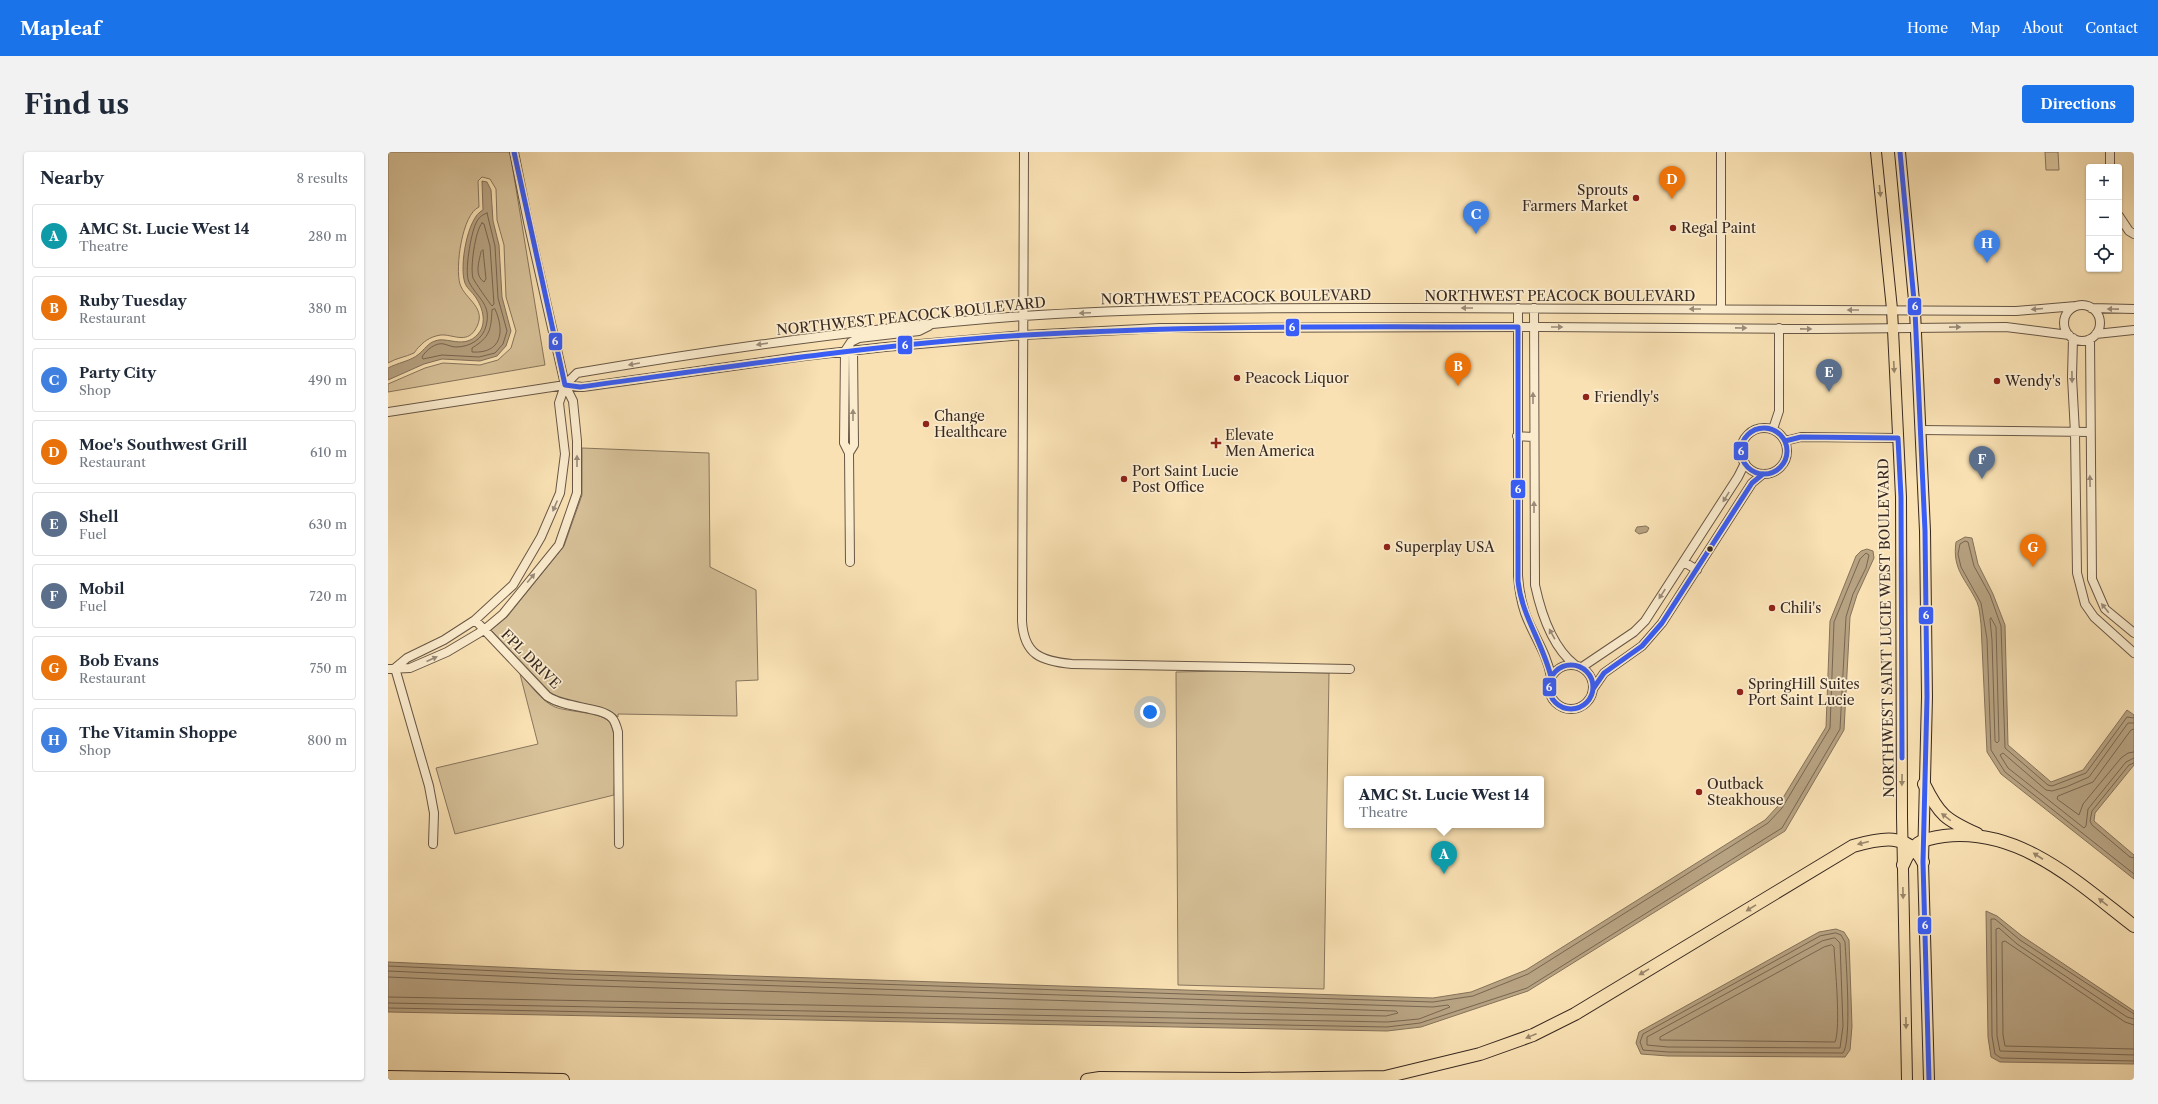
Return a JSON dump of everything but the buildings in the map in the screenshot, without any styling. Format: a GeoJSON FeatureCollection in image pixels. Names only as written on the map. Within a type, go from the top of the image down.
{"type":"FeatureCollection","features":[{"type":"Feature","properties":{"kind":"highway"},"geometry":{"type":"LineString","coordinates":[[1924,784],[1940,813],[1957,825],[1980,835],[2002,840],[2028,850],[2070,877],[2134,926]]}},
{"type":"Feature","properties":{"kind":"highway"},"geometry":{"type":"LineString","coordinates":[[1903,865],[1913,847],[1924,841],[1950,836],[1980,835]]}},
{"type":"Feature","properties":{"kind":"highway"},"geometry":{"type":"LineString","coordinates":[[1087,1080],[1100,1078],[1244,1079],[1386,1077],[1480,1054],[1533,1035],[1575,1014],[1853,846],[1878,840],[1902,840],[1913,847],[1923,862]]}},
{"type":"Feature","properties":{"kind":"highway"},"geometry":{"type":"LineString","coordinates":[[388,1077],[563,1080]]}},
{"type":"Feature","properties":{"kind":"main road","name":"NORTHWEST SAINT LUCIE WEST BOULEVARD"},"geometry":{"type":"LineString","coordinates":[[1876,152],[1892,309],[1901,505],[1902,840],[1907,1078]]}},
{"type":"Feature","properties":{"kind":"main road"},"geometry":{"type":"LineString","coordinates":[[1894,152],[1903,239],[1911,254]]}},
{"type":"Feature","properties":{"kind":"main road"},"geometry":{"type":"LineString","coordinates":[[1900,152],[1911,254],[1915,311],[1925,531],[1926,623],[1923,862],[1929,1077]]}},
{"type":"Feature","properties":{"kind":"street"},"geometry":{"type":"LineString","coordinates":[[392,668],[410,668],[447,652],[484,630],[503,614],[559,545],[577,494],[577,441],[573,401],[566,385],[528,222],[514,152]]}},
{"type":"Feature","properties":{"kind":"street"},"geometry":{"type":"LineString","coordinates":[[1024,152],[1022,621],[1023,635],[1029,647],[1037,657],[1052,662],[1072,664],[1350,670]]}},
{"type":"Feature","properties":{"kind":"street"},"geometry":{"type":"LineString","coordinates":[[1721,152],[1721,309]]}},
{"type":"Feature","properties":{"kind":"street"},"geometry":{"type":"LineString","coordinates":[[2110,152],[2110,164]]}},
{"type":"Feature","properties":{"kind":"street"},"geometry":{"type":"LineString","coordinates":[[2122,220],[2129,231],[2134,234]]}},
{"type":"Feature","properties":{"kind":"street"},"geometry":{"type":"LineString","coordinates":[[2134,309],[2091,308],[2081,305],[2076,306],[2067,313],[2064,324],[2071,336],[2075,433],[2077,573],[2080,589],[2085,604],[2094,617],[2134,653]]}},
{"type":"Feature","properties":{"kind":"street","name":"NORTHWEST PEACOCK BOULEVARD"},"geometry":{"type":"LineString","coordinates":[[566,385],[577,373],[693,354],[850,332],[1024,316],[1206,309],[1534,308],[1892,309],[1915,311],[2016,311],[2076,306]]}},
{"type":"Feature","properties":{"kind":"street"},"geometry":{"type":"LineString","coordinates":[[1518,308],[1517,436],[1518,576],[1520,596],[1525,614],[1548,661],[1551,677],[1549,686],[1552,697],[1562,706],[1569,708],[1582,706],[1588,700],[1593,689],[1604,673],[1642,646],[1658,628],[1752,483],[1763,474]]}},
{"type":"Feature","properties":{"kind":"street"},"geometry":{"type":"LineString","coordinates":[[1534,308],[1533,437],[1535,585],[1546,622],[1565,658],[1589,674],[1593,689]]}},
{"type":"Feature","properties":{"kind":"street"},"geometry":{"type":"LineString","coordinates":[[2091,308],[2096,312],[2100,323],[2093,336],[2089,432],[2092,579],[2104,608],[2134,633]]}},
{"type":"Feature","properties":{"kind":"street"},"geometry":{"type":"LineString","coordinates":[[850,562],[849,453],[844,444],[849,351],[851,342],[859,338],[918,331],[934,324]]}},
{"type":"Feature","properties":{"kind":"street","name":"NORTHWEST PEACOCK BOULEVARD"},"geometry":{"type":"LineString","coordinates":[[388,412],[566,385],[580,387],[849,351],[1024,335],[1160,328],[2006,327],[2071,336]]}},
{"type":"Feature","properties":{"kind":"street"},"geometry":{"type":"LineString","coordinates":[[1772,429],[1779,411],[1779,328]]}},
{"type":"Feature","properties":{"kind":"street"},"geometry":{"type":"LineString","coordinates":[[2071,336],[2079,340],[2093,336],[2134,330]]}},
{"type":"Feature","properties":{"kind":"street"},"geometry":{"type":"LineString","coordinates":[[392,668],[407,658],[444,640],[475,620],[514,585],[541,537],[560,493],[565,454],[560,404],[566,385]]}},
{"type":"Feature","properties":{"kind":"street"},"geometry":{"type":"LineString","coordinates":[[1758,428],[1772,429],[1780,433],[1785,441],[1788,450],[1784,463],[1772,473],[1763,474],[1751,470],[1745,463],[1741,450],[1746,436],[1758,428]]}},
{"type":"Feature","properties":{"kind":"street"},"geometry":{"type":"LineString","coordinates":[[1921,430],[2089,432]]}},
{"type":"Feature","properties":{"kind":"street"},"geometry":{"type":"LineString","coordinates":[[1517,436],[1533,437]]}},
{"type":"Feature","properties":{"kind":"street"},"geometry":{"type":"LineString","coordinates":[[1785,441],[1801,437],[1898,438]]}},
{"type":"Feature","properties":{"kind":"street"},"geometry":{"type":"LineString","coordinates":[[1551,677],[1559,668],[1566,665],[1578,666],[1634,632],[1645,621],[1684,562],[1745,463]]}},
{"type":"Feature","properties":{"kind":"street"},"geometry":{"type":"LineString","coordinates":[[1684,562],[1697,570]]}},
{"type":"Feature","properties":{"kind":"street","name":"FPL DRIVE"},"geometry":{"type":"LineString","coordinates":[[475,620],[547,696],[557,703],[604,713],[613,718],[618,732],[619,844]]}},
{"type":"Feature","properties":{"kind":"street"},"geometry":{"type":"LineString","coordinates":[[392,668],[428,786],[434,813],[433,844]]}},
{"type":"Feature","properties":{"kind":"shaded area"},"geometry":{"type":"Polygon","coordinates":[[[388,152],[510,152],[545,365],[388,392],[388,384],[425,368],[443,363],[480,365],[498,360],[511,348],[516,331],[506,297],[504,245],[497,220],[496,189],[490,179],[482,177],[478,181],[479,207],[473,212],[464,230],[458,266],[460,284],[478,310],[479,322],[475,330],[467,337],[441,335],[432,337],[424,342],[414,353],[388,363],[388,152]]]}},
{"type":"Feature","properties":{"kind":"shaded area"},"geometry":{"type":"Polygon","coordinates":[[[2045,152],[2058,152],[2059,170],[2046,170],[2045,152]]]}},
{"type":"Feature","properties":{"kind":"shaded area"},"geometry":{"type":"Polygon","coordinates":[[[582,448],[709,453],[710,567],[756,590],[758,680],[736,681],[737,716],[618,714],[618,717],[604,708],[558,697],[551,693],[491,630],[507,617],[564,546],[582,495],[582,448]]]}},
{"type":"Feature","properties":{"kind":"shaded area"},"geometry":{"type":"Polygon","coordinates":[[[1226,671],[1329,673],[1324,989],[1178,985],[1176,672],[1226,671]]]}},
{"type":"Feature","properties":{"kind":"shaded area"},"geometry":{"type":"Polygon","coordinates":[[[520,674],[540,697],[555,707],[593,714],[606,719],[610,723],[613,730],[615,748],[614,795],[455,834],[436,768],[538,744],[520,674]]]}},
{"type":"Feature","properties":{"kind":"water"},"geometry":{"type":"Polygon","coordinates":[[[482,181],[487,182],[491,190],[493,221],[499,245],[502,297],[511,331],[506,346],[497,356],[480,361],[442,359],[424,364],[388,380],[388,368],[416,356],[433,342],[440,340],[456,342],[467,341],[473,339],[481,330],[483,325],[483,314],[477,299],[467,288],[463,276],[463,266],[469,232],[477,215],[483,210],[482,181]]]}},
{"type":"Feature","properties":{"kind":"water"},"geometry":{"type":"Polygon","coordinates":[[[1646,526],[1649,528],[1647,532],[1639,534],[1635,531],[1637,527],[1646,526]]]}},
{"type":"Feature","properties":{"kind":"water"},"geometry":{"type":"Polygon","coordinates":[[[1965,537],[1972,538],[1978,564],[1993,594],[2005,625],[2008,745],[2051,782],[2083,770],[2127,710],[2134,715],[2134,765],[2095,813],[2094,821],[2134,855],[2134,879],[2001,774],[1987,752],[1981,624],[1979,610],[1977,602],[1958,567],[1955,552],[1956,542],[1965,537]]]}},
{"type":"Feature","properties":{"kind":"water"},"geometry":{"type":"Polygon","coordinates":[[[1867,549],[1873,551],[1874,558],[1857,595],[1850,617],[1844,730],[1785,831],[1528,991],[1421,1027],[1387,1031],[388,1012],[388,962],[565,970],[1433,998],[1471,992],[1526,970],[1765,820],[1778,806],[1826,727],[1830,621],[1856,556],[1861,551],[1867,549]]]}},
{"type":"Feature","properties":{"kind":"water"},"geometry":{"type":"Polygon","coordinates":[[[1986,911],[1997,916],[2022,936],[2134,1011],[2134,1064],[2000,1062],[1991,1057],[1988,1037],[1986,911]]]}},
{"type":"Feature","properties":{"kind":"water"},"geometry":{"type":"Polygon","coordinates":[[[1836,929],[1844,932],[1849,940],[1852,1026],[1850,1050],[1845,1057],[1668,1056],[1641,1054],[1636,1043],[1639,1032],[1819,932],[1836,929]]]}},
{"type":"Feature","properties":{"kind":"transit line","name":"6"},"geometry":{"type":"LineString","coordinates":[[514,152],[565,385],[580,387],[858,350],[1026,335],[1210,328],[1518,327],[1518,581],[1520,594],[1528,618],[1543,653],[1551,677]]}},
{"type":"Feature","properties":{"kind":"transit line","name":"6"},"geometry":{"type":"LineString","coordinates":[[1900,152],[1915,311],[1925,531],[1927,697],[1923,862],[1929,1080]]}},
{"type":"Feature","properties":{"kind":"transit line","name":"6"},"geometry":{"type":"LineString","coordinates":[[1760,428],[1768,428],[1777,432],[1783,438],[1787,451],[1783,464],[1777,470],[1768,474],[1760,474],[1751,470],[1745,464],[1741,455],[1741,447],[1745,438],[1751,432],[1760,428]]}},
{"type":"Feature","properties":{"kind":"transit line","name":"6"},"geometry":{"type":"LineString","coordinates":[[1785,441],[1801,437],[1898,438],[1901,497],[1902,758]]}},
{"type":"Feature","properties":{"kind":"transit line","name":"6"},"geometry":{"type":"LineString","coordinates":[[1593,689],[1604,673],[1642,646],[1662,623],[1752,483],[1763,474]]}},
{"type":"Feature","properties":{"kind":"transit line","name":"6"},"geometry":{"type":"LineString","coordinates":[[1571,665],[1583,669],[1589,675],[1593,687],[1589,699],[1583,705],[1571,709],[1559,705],[1553,699],[1549,687],[1553,675],[1559,669],[1571,665]]}},
{"type":"Feature","properties":{"kind":"place","name":"Sprouts Farmers Market"},"geometry":{"type":"Point","coordinates":[1636,198]}},
{"type":"Feature","properties":{"kind":"place","name":"Moe's Southwest Grill"},"geometry":{"type":"Point","coordinates":[1672,199]}},
{"type":"Feature","properties":{"kind":"place","name":"Regal Paint"},"geometry":{"type":"Point","coordinates":[1673,228]}},
{"type":"Feature","properties":{"kind":"place","name":"Party City"},"geometry":{"type":"Point","coordinates":[1476,234]}},
{"type":"Feature","properties":{"kind":"place","name":"The Vitamin Shoppe"},"geometry":{"type":"Point","coordinates":[1987,263]}},
{"type":"Feature","properties":{"kind":"place","name":"Peacock Liquor"},"geometry":{"type":"Point","coordinates":[1237,378]}},
{"type":"Feature","properties":{"kind":"place","name":"Wendy's"},"geometry":{"type":"Point","coordinates":[1997,381]}},
{"type":"Feature","properties":{"kind":"place","name":"Ruby Tuesday"},"geometry":{"type":"Point","coordinates":[1458,386]}},
{"type":"Feature","properties":{"kind":"place","name":"Shell"},"geometry":{"type":"Point","coordinates":[1829,392]}},
{"type":"Feature","properties":{"kind":"place","name":"Friendly's"},"geometry":{"type":"Point","coordinates":[1586,397]}},
{"type":"Feature","properties":{"kind":"place","name":"Change Healthcare"},"geometry":{"type":"Point","coordinates":[926,424]}},
{"type":"Feature","properties":{"kind":"place","name":"Elevate Men America"},"geometry":{"type":"Point","coordinates":[1216,443]}},
{"type":"Feature","properties":{"kind":"place","name":"Port Saint Lucie Post Office"},"geometry":{"type":"Point","coordinates":[1124,479]}},
{"type":"Feature","properties":{"kind":"place","name":"Mobil"},"geometry":{"type":"Point","coordinates":[1982,479]}},
{"type":"Feature","properties":{"kind":"place","name":"Superplay USA"},"geometry":{"type":"Point","coordinates":[1387,547]}},
{"type":"Feature","properties":{"kind":"place","name":"Bob Evans"},"geometry":{"type":"Point","coordinates":[2033,567]}},
{"type":"Feature","properties":{"kind":"place","name":"Chili's"},"geometry":{"type":"Point","coordinates":[1772,608]}},
{"type":"Feature","properties":{"kind":"place","name":"SpringHill Suites Port Saint Lucie"},"geometry":{"type":"Point","coordinates":[1740,692]}},
{"type":"Feature","properties":{"kind":"place","name":"Outback Steakhouse"},"geometry":{"type":"Point","coordinates":[1699,792]}},
{"type":"Feature","properties":{"kind":"place","name":"AMC St. Lucie West 14"},"geometry":{"type":"Point","coordinates":[1444,874]}}]}
